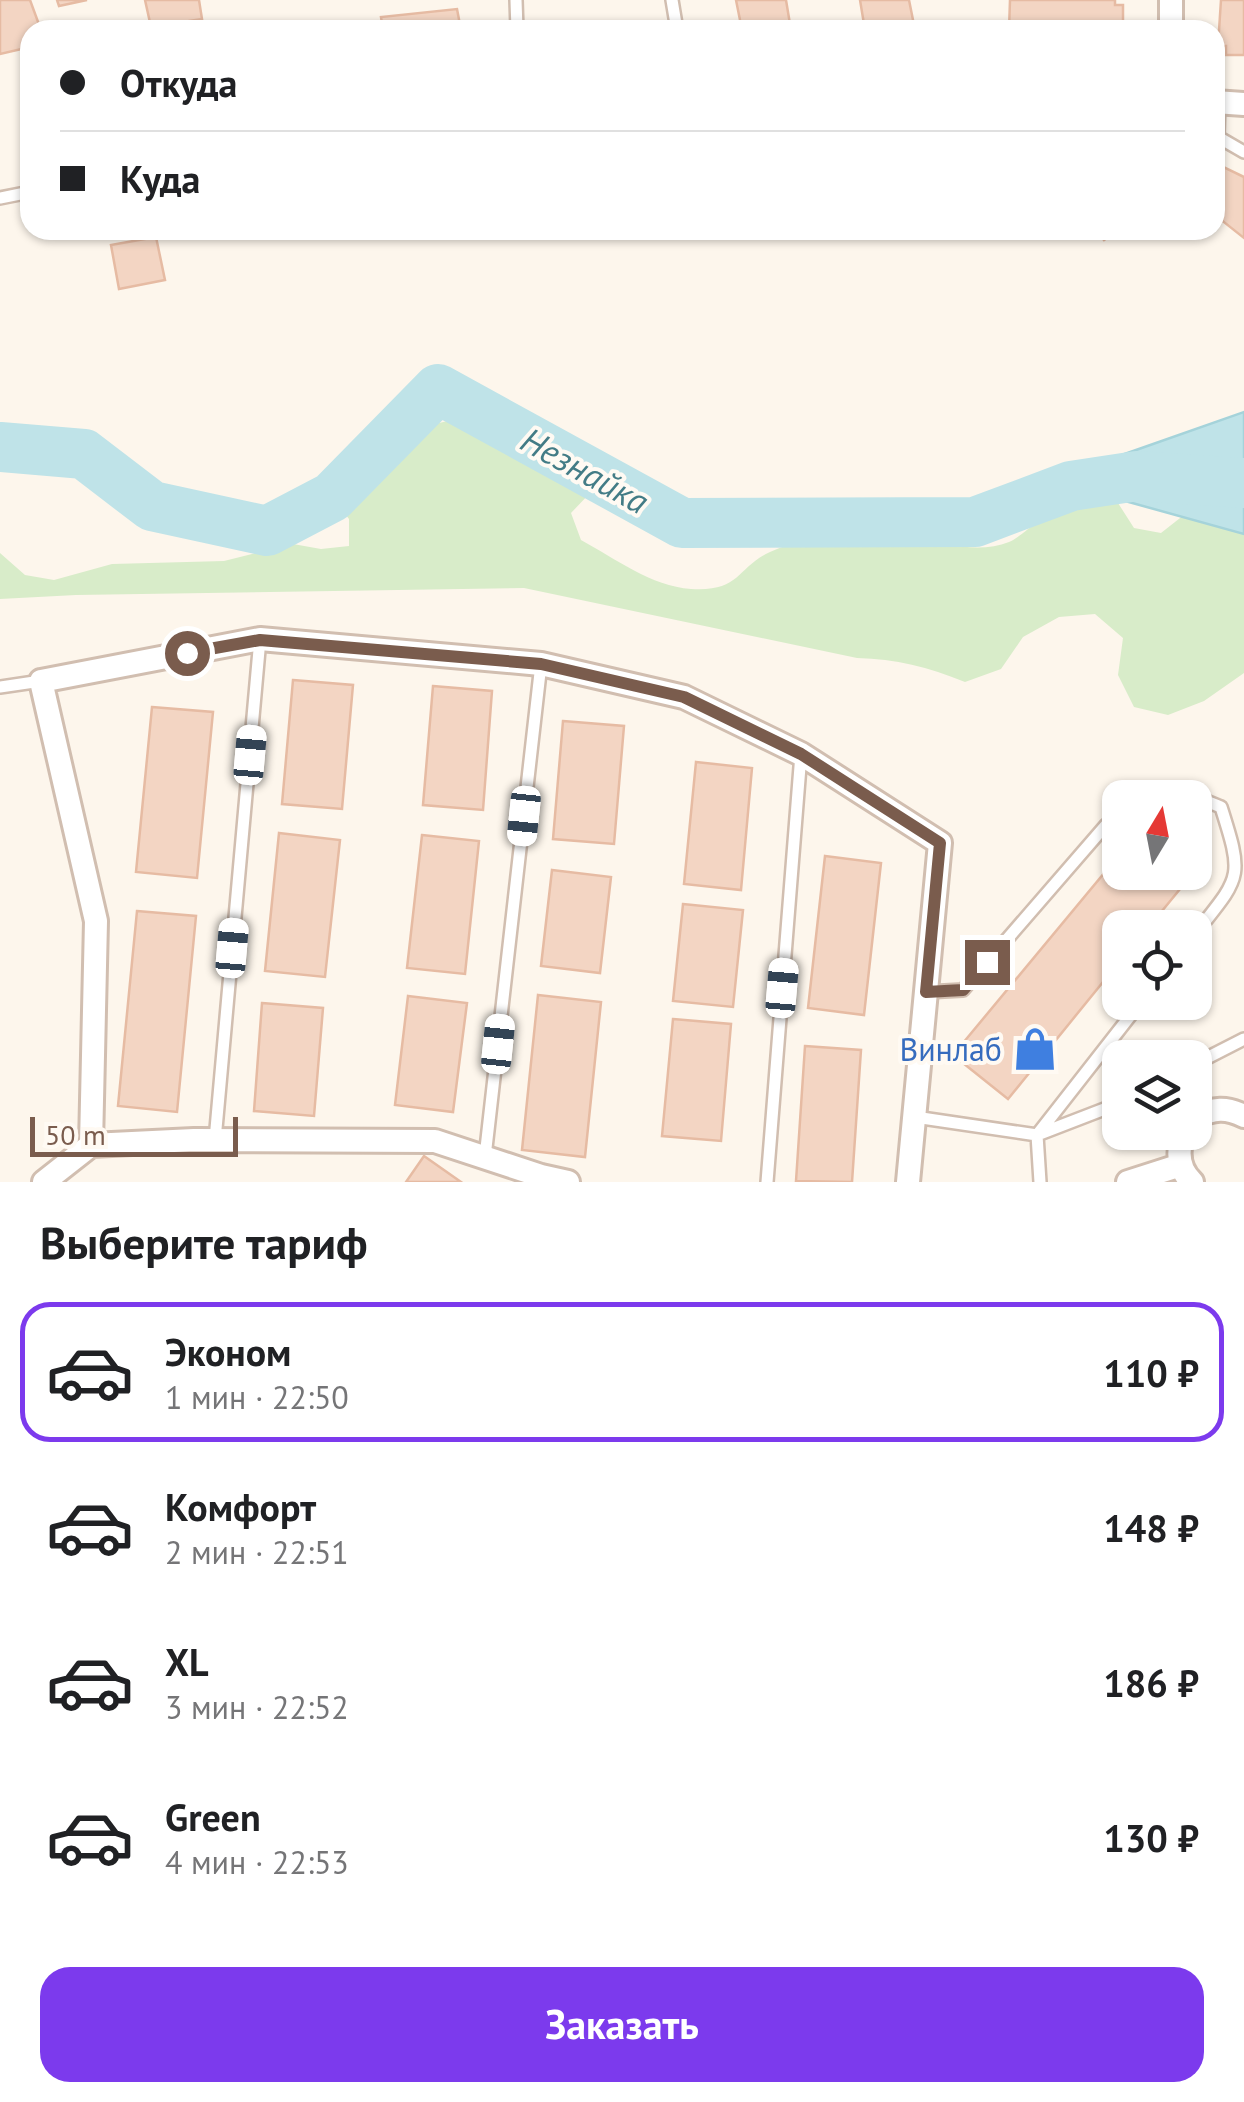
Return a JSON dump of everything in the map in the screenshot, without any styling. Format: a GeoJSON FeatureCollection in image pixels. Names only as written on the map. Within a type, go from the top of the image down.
{"type":"FeatureCollection","features":[{"type":"Feature","properties":{"kind":"street"},"geometry":{"type":"LineString","coordinates":[[91,1145],[96,921],[41,681],[260,640],[541,664],[684,697],[801,754],[940,843],[908,1182]]}},
{"type":"Feature","properties":{"kind":"street"},"geometry":{"type":"LineString","coordinates":[[1212,1110],[1228,1108],[1244,1116]]}},
{"type":"Feature","properties":{"kind":"street"},"geometry":{"type":"LineString","coordinates":[[44,1182],[91,1145],[215,1140],[435,1140],[537,1179],[568,1182]]}},
{"type":"Feature","properties":{"kind":"street"},"geometry":{"type":"LineString","coordinates":[[1128,1182],[1186,1174]]}},
{"type":"Feature","properties":{"kind":"lane"},"geometry":{"type":"LineString","coordinates":[[215,1140],[260,640]]}},
{"type":"Feature","properties":{"kind":"lane"},"geometry":{"type":"LineString","coordinates":[[485,1157],[541,664]]}},
{"type":"Feature","properties":{"kind":"lane"},"geometry":{"type":"LineString","coordinates":[[0,688],[41,681]]}},
{"type":"Feature","properties":{"kind":"lane"},"geometry":{"type":"LineString","coordinates":[[766,1182],[801,754]]}},
{"type":"Feature","properties":{"kind":"lane"},"geometry":{"type":"LineString","coordinates":[[1212,803],[1222,807],[1241,848],[1240,877],[1212,912]]}},
{"type":"Feature","properties":{"kind":"lane"},"geometry":{"type":"LineString","coordinates":[[926,992],[963,990],[1102,830]]}},
{"type":"Feature","properties":{"kind":"lane"},"geometry":{"type":"LineString","coordinates":[[1040,1182],[1037,1135],[1127,1020]]}},
{"type":"Feature","properties":{"kind":"lane"},"geometry":{"type":"LineString","coordinates":[[1212,1055],[1244,1039]]}},
{"type":"Feature","properties":{"kind":"lane"},"geometry":{"type":"LineString","coordinates":[[915,1117],[1037,1135],[1102,1110]]}},
{"type":"Feature","properties":{"kind":"green space"},"geometry":{"type":"Polygon","coordinates":[[[457,419],[543,459],[591,492],[571,513],[581,540],[648,577],[691,589],[720,587],[770,552],[825,535],[877,531],[954,546],[992,547],[1012,541],[1061,509],[1091,500],[1118,503],[1134,528],[1161,533],[1203,500],[1244,519],[1244,673],[1204,701],[1168,715],[1134,707],[1118,675],[1123,638],[1095,614],[1059,617],[1023,637],[1001,669],[965,682],[912,665],[857,658],[524,588],[0,599],[0,553],[25,575],[54,580],[112,564],[224,561],[293,544],[321,549],[349,546],[349,519],[332,497],[342,481],[386,444],[457,419]]]}},
{"type":"Feature","properties":{"kind":"water"},"geometry":{"type":"Polygon","coordinates":[[[1244,412],[1244,534],[1071,486],[1119,456],[1244,412]]]}},
{"type":"Feature","properties":{"kind":"building"},"geometry":{"type":"Polygon","coordinates":[[[0,0],[30,0],[37,20],[20,20],[20,49],[0,54],[0,0]]]}},
{"type":"Feature","properties":{"kind":"building"},"geometry":{"type":"Polygon","coordinates":[[[57,0],[87,0],[59,6],[57,0]]]}},
{"type":"Feature","properties":{"kind":"building"},"geometry":{"type":"Polygon","coordinates":[[[145,0],[199,0],[202,19],[149,20],[145,0]]]}},
{"type":"Feature","properties":{"kind":"building"},"geometry":{"type":"Polygon","coordinates":[[[736,0],[786,0],[789,20],[740,20],[736,0]]]}},
{"type":"Feature","properties":{"kind":"building"},"geometry":{"type":"Polygon","coordinates":[[[860,0],[909,0],[913,20],[863,20],[860,0]]]}},
{"type":"Feature","properties":{"kind":"building"},"geometry":{"type":"Polygon","coordinates":[[[1010,0],[1115,0],[1115,5],[1123,5],[1123,20],[1009,20],[1010,0]]]}},
{"type":"Feature","properties":{"kind":"building"},"geometry":{"type":"Polygon","coordinates":[[[1221,0],[1244,0],[1244,55],[1226,55],[1225,20],[1220,20],[1221,0]]]}},
{"type":"Feature","properties":{"kind":"building"},"geometry":{"type":"Polygon","coordinates":[[[457,9],[459,20],[381,20],[381,17],[457,9]]]}},
{"type":"Feature","properties":{"kind":"building"},"geometry":{"type":"Polygon","coordinates":[[[1225,168],[1244,177],[1244,238],[1225,223],[1225,168]]]}},
{"type":"Feature","properties":{"kind":"building"},"geometry":{"type":"Polygon","coordinates":[[[157,240],[165,280],[119,289],[111,245],[157,240]]]}},
{"type":"Feature","properties":{"kind":"building"},"geometry":{"type":"Polygon","coordinates":[[[293,680],[353,685],[342,809],[282,804],[293,680]]]}},
{"type":"Feature","properties":{"kind":"building"},"geometry":{"type":"Polygon","coordinates":[[[433,686],[492,691],[483,810],[423,805],[433,686]]]}},
{"type":"Feature","properties":{"kind":"building"},"geometry":{"type":"Polygon","coordinates":[[[152,707],[213,712],[197,878],[136,872],[152,707]]]}},
{"type":"Feature","properties":{"kind":"building"},"geometry":{"type":"Polygon","coordinates":[[[563,721],[624,726],[614,844],[553,839],[563,721]]]}},
{"type":"Feature","properties":{"kind":"building"},"geometry":{"type":"Polygon","coordinates":[[[696,762],[752,768],[741,890],[684,884],[696,762]]]}},
{"type":"Feature","properties":{"kind":"building"},"geometry":{"type":"Polygon","coordinates":[[[279,833],[340,840],[325,977],[265,971],[279,833]]]}},
{"type":"Feature","properties":{"kind":"building"},"geometry":{"type":"Polygon","coordinates":[[[422,835],[479,841],[465,974],[407,968],[422,835]]]}},
{"type":"Feature","properties":{"kind":"building"},"geometry":{"type":"Polygon","coordinates":[[[825,856],[881,863],[864,1015],[808,1008],[825,856]]]}},
{"type":"Feature","properties":{"kind":"building"},"geometry":{"type":"Polygon","coordinates":[[[552,870],[611,877],[600,973],[541,966],[552,870]]]}},
{"type":"Feature","properties":{"kind":"building"},"geometry":{"type":"Polygon","coordinates":[[[1102,876],[1102,890],[1179,890],[1163,910],[1102,910],[1102,983],[1008,1099],[953,1055],[1102,876]]]}},
{"type":"Feature","properties":{"kind":"building"},"geometry":{"type":"Polygon","coordinates":[[[683,904],[743,910],[733,1007],[673,1001],[683,904]]]}},
{"type":"Feature","properties":{"kind":"building"},"geometry":{"type":"Polygon","coordinates":[[[137,911],[196,916],[177,1112],[118,1106],[137,911]]]}},
{"type":"Feature","properties":{"kind":"building"},"geometry":{"type":"Polygon","coordinates":[[[538,995],[601,1002],[585,1157],[522,1150],[538,995]]]}},
{"type":"Feature","properties":{"kind":"building"},"geometry":{"type":"Polygon","coordinates":[[[408,996],[467,1003],[453,1112],[395,1105],[408,996]]]}},
{"type":"Feature","properties":{"kind":"building"},"geometry":{"type":"Polygon","coordinates":[[[262,1003],[323,1008],[314,1116],[254,1111],[262,1003]]]}},
{"type":"Feature","properties":{"kind":"building"},"geometry":{"type":"Polygon","coordinates":[[[673,1019],[731,1024],[721,1141],[662,1136],[673,1019]]]}},
{"type":"Feature","properties":{"kind":"building"},"geometry":{"type":"Polygon","coordinates":[[[805,1046],[861,1050],[852,1182],[796,1181],[805,1046]]]}},
{"type":"Feature","properties":{"kind":"building"},"geometry":{"type":"Polygon","coordinates":[[[424,1156],[461,1182],[406,1182],[424,1156]]]}},
{"type":"Feature","properties":{"kind":"waterway","name":"Незнайка"},"geometry":{"type":"LineString","coordinates":[[0,447],[84,454],[152,506],[267,531],[332,497],[438,389],[682,523],[975,522],[1071,486],[1137,476],[1244,483]]}},
{"type":"Feature","properties":{"kind":"place","name":"Винлаб"},"geometry":{"type":"Point","coordinates":[1035,1049]}},
{"type":"Feature","properties":{"kind":"route"},"geometry":{"type":"LineString","coordinates":[[187,653],[260,640],[541,664],[684,697],[801,754],[940,843],[926,992],[963,990],[987,962]]}}]}
